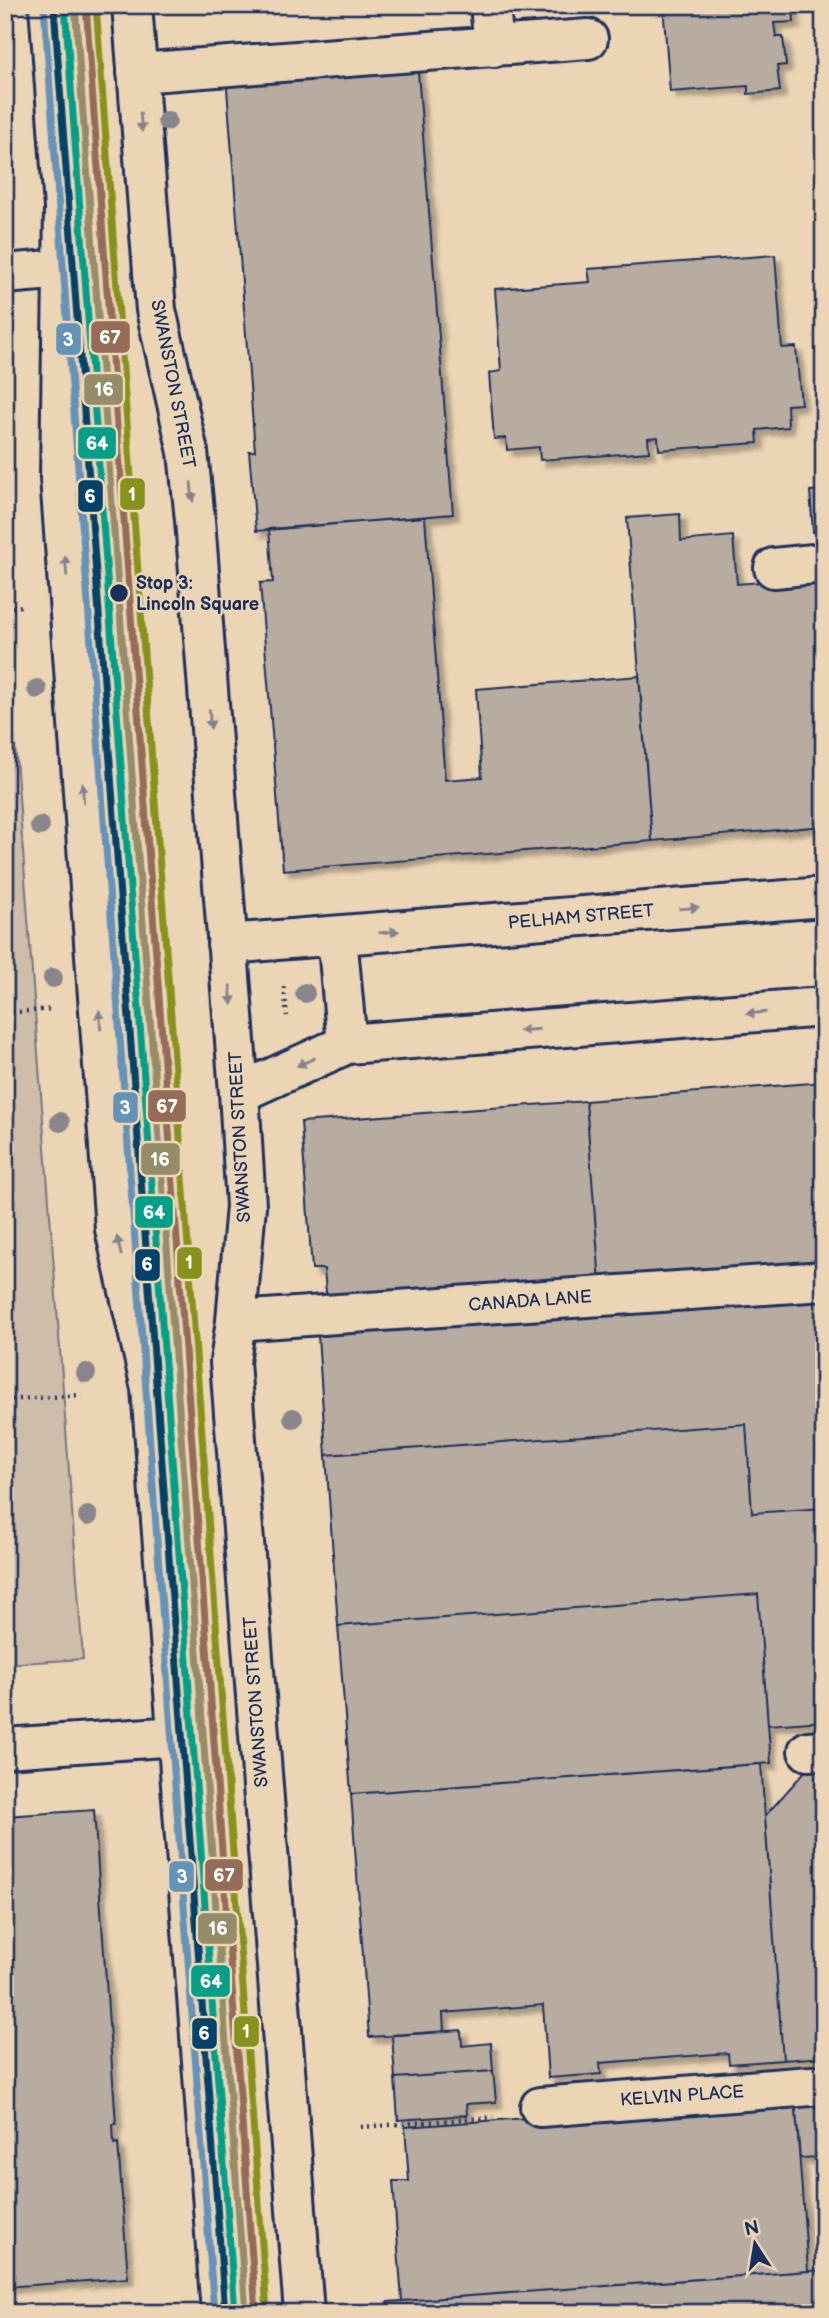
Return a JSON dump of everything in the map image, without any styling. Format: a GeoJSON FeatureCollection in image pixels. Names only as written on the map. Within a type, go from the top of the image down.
{"type":"FeatureCollection","features":[{"type":"Feature","properties":{"kind":"street"},"geometry":{"type":"LineString","coordinates":[[49,5],[64,208],[60,477],[116,1229],[151,1388],[221,2313]]}},
{"type":"Feature","properties":{"kind":"street","name":"SWANSTON STREET"},"geometry":{"type":"LineString","coordinates":[[132,5],[156,310],[190,465],[239,1093],[246,1206],[230,1362],[303,2313]]}},
{"type":"Feature","properties":{"kind":"street"},"geometry":{"type":"LineString","coordinates":[[490,5],[494,47]]}},
{"type":"Feature","properties":{"kind":"street"},"geometry":{"type":"LineString","coordinates":[[136,73],[588,39]]}},
{"type":"Feature","properties":{"kind":"street"},"geometry":{"type":"LineString","coordinates":[[5,274],[63,269]]}},
{"type":"Feature","properties":{"kind":"street"},"geometry":{"type":"LineString","coordinates":[[774,568],[824,563]]}},
{"type":"Feature","properties":{"kind":"street","name":"PELHAM STREET"},"geometry":{"type":"LineString","coordinates":[[227,944],[824,897]]}},
{"type":"Feature","properties":{"kind":"street"},"geometry":{"type":"LineString","coordinates":[[337,936],[347,1044]]}},
{"type":"Feature","properties":{"kind":"street"},"geometry":{"type":"LineString","coordinates":[[239,1093],[347,1044],[824,1007]]}},
{"type":"Feature","properties":{"kind":"street","name":"CANADA LANE"},"geometry":{"type":"LineString","coordinates":[[236,1321],[824,1281]]}},
{"type":"Feature","properties":{"kind":"street"},"geometry":{"type":"LineString","coordinates":[[5,1748],[177,1736]]}},
{"type":"Feature","properties":{"kind":"street","name":"KELVIN PLACE"},"geometry":{"type":"LineString","coordinates":[[540,2107],[824,2085]]}},
{"type":"Feature","properties":{"kind":"path"},"geometry":{"type":"LineString","coordinates":[[5,608],[26,605]]}},
{"type":"Feature","properties":{"kind":"path"},"geometry":{"type":"LineString","coordinates":[[284,984],[287,1017]]}},
{"type":"Feature","properties":{"kind":"path"},"geometry":{"type":"LineString","coordinates":[[5,1013],[53,1009]]}},
{"type":"Feature","properties":{"kind":"path"},"geometry":{"type":"LineString","coordinates":[[5,1401],[82,1395]]}},
{"type":"Feature","properties":{"kind":"path"},"geometry":{"type":"LineString","coordinates":[[360,2127],[534,2114],[540,2107]]}},
{"type":"Feature","properties":{"kind":"shaded area"},"geometry":{"type":"Polygon","coordinates":[[[5,609],[83,1659],[5,1664],[5,609]]]}},
{"type":"Feature","properties":{"kind":"building"},"geometry":{"type":"Polygon","coordinates":[[[663,5],[793,5],[794,22],[774,23],[776,37],[783,37],[786,65],[777,66],[780,91],[748,94],[748,86],[670,92],[663,5]]]}},
{"type":"Feature","properties":{"kind":"building"},"geometry":{"type":"Polygon","coordinates":[[[417,60],[453,514],[256,531],[249,451],[255,451],[226,76],[417,60]]]}},
{"type":"Feature","properties":{"kind":"building"},"geometry":{"type":"Polygon","coordinates":[[[775,255],[782,348],[796,347],[801,404],[787,405],[788,427],[757,430],[758,443],[659,450],[658,437],[648,438],[649,452],[540,460],[539,447],[507,450],[506,438],[494,439],[489,373],[501,371],[495,289],[590,282],[588,269],[775,255]]]}},
{"type":"Feature","properties":{"kind":"building"},"geometry":{"type":"Polygon","coordinates":[[[824,490],[824,531],[813,532],[810,491],[824,490]]]}},
{"type":"Feature","properties":{"kind":"building"},"geometry":{"type":"Polygon","coordinates":[[[680,514],[681,541],[733,536],[737,584],[824,577],[824,826],[652,841],[627,518],[680,514]]]}},
{"type":"Feature","properties":{"kind":"building"},"geometry":{"type":"Polygon","coordinates":[[[425,517],[445,780],[482,777],[476,689],[639,676],[652,841],[283,870],[260,583],[273,582],[269,529],[425,517]]]}},
{"type":"Feature","properties":{"kind":"building"},"geometry":{"type":"Polygon","coordinates":[[[824,1082],[824,1266],[600,1283],[586,1101],[824,1082]]]}},
{"type":"Feature","properties":{"kind":"building"},"geometry":{"type":"Polygon","coordinates":[[[824,1082],[824,1266],[600,1283],[586,1101],[824,1082]]]}},
{"type":"Feature","properties":{"kind":"building"},"geometry":{"type":"Polygon","coordinates":[[[586,1101],[600,1283],[327,1304],[324,1269],[312,1269],[301,1122],[586,1101]]]}},
{"type":"Feature","properties":{"kind":"building"},"geometry":{"type":"Polygon","coordinates":[[[824,1299],[824,1508],[752,1513],[746,1424],[326,1455],[318,1336],[824,1299]]]}},
{"type":"Feature","properties":{"kind":"building"},"geometry":{"type":"Polygon","coordinates":[[[746,1424],[752,1513],[824,1508],[824,1721],[768,1725],[758,1594],[338,1626],[326,1455],[746,1424]]]}},
{"type":"Feature","properties":{"kind":"building"},"geometry":{"type":"Polygon","coordinates":[[[758,1594],[771,1763],[351,1794],[338,1626],[758,1594]]]}},
{"type":"Feature","properties":{"kind":"building"},"geometry":{"type":"Polygon","coordinates":[[[824,1759],[824,2057],[783,2060],[765,1816],[815,1760],[824,1759]]]}},
{"type":"Feature","properties":{"kind":"building"},"geometry":{"type":"Polygon","coordinates":[[[761,1764],[783,2060],[729,2064],[728,2053],[600,2063],[601,2074],[548,2078],[543,2005],[443,2013],[444,2032],[369,2037],[351,1794],[761,1764]]]}},
{"type":"Feature","properties":{"kind":"building"},"geometry":{"type":"Polygon","coordinates":[[[94,1810],[116,2124],[113,2124],[114,2144],[118,2143],[128,2278],[5,2287],[5,1816],[94,1810]]]}},
{"type":"Feature","properties":{"kind":"building"},"geometry":{"type":"Polygon","coordinates":[[[461,2030],[462,2046],[491,2043],[493,2071],[395,2078],[392,2035],[461,2030]]]}},
{"type":"Feature","properties":{"kind":"building"},"geometry":{"type":"Polygon","coordinates":[[[493,2071],[496,2102],[466,2104],[467,2115],[398,2120],[395,2078],[493,2071]]]}},
{"type":"Feature","properties":{"kind":"building"},"geometry":{"type":"Polygon","coordinates":[[[824,2096],[824,2157],[800,2158],[795,2098],[824,2096]]]}},
{"type":"Feature","properties":{"kind":"building"},"geometry":{"type":"Polygon","coordinates":[[[795,2098],[808,2271],[402,2301],[393,2181],[409,2181],[405,2127],[795,2098]]]}},
{"type":"Feature","properties":{"kind":"building"},"geometry":{"type":"Polygon","coordinates":[[[824,2270],[824,2313],[389,2313],[388,2302],[824,2270]]]}},
{"type":"Feature","properties":{"kind":"transit line","name":"16"},"geometry":{"type":"LineString","coordinates":[[75,5],[246,2313]]}},
{"type":"Feature","properties":{"kind":"transit line","name":"67"},"geometry":{"type":"LineString","coordinates":[[86,5],[256,2312]]}},
{"type":"Feature","properties":{"kind":"transit line","name":"1"},"geometry":{"type":"LineString","coordinates":[[96,5],[267,2311]]}},
{"type":"Feature","properties":{"kind":"transit line","name":"64"},"geometry":{"type":"LineString","coordinates":[[65,6],[235,2313]]}},
{"type":"Feature","properties":{"kind":"transit line","name":"3"},"geometry":{"type":"LineString","coordinates":[[44,7],[214,2313]]}},
{"type":"Feature","properties":{"kind":"transit line","name":"6"},"geometry":{"type":"LineString","coordinates":[[54,7],[225,2313]]}},
{"type":"Feature","properties":{"kind":"place","name":"Stop 3: Lincoln Square"},"geometry":{"type":"Point","coordinates":[119,593]}}]}
